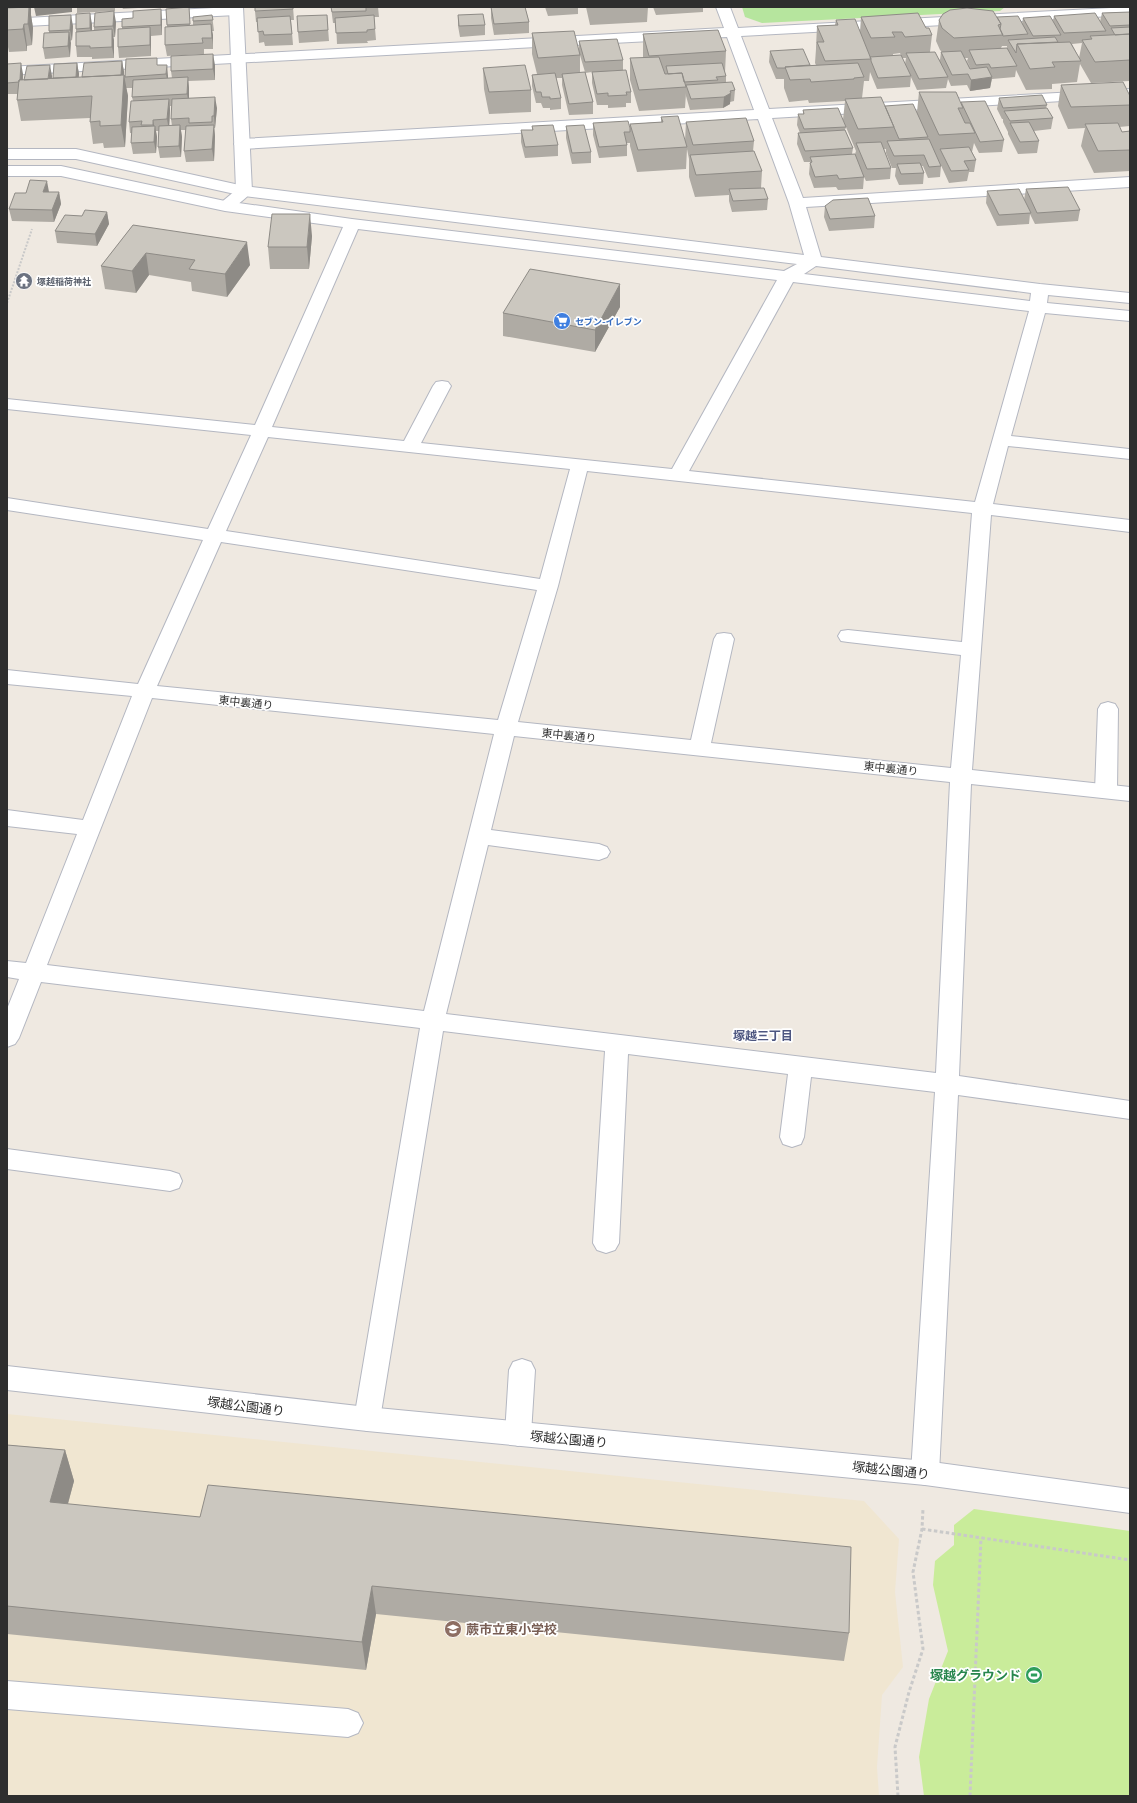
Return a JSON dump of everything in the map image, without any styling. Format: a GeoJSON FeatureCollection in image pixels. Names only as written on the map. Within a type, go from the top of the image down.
{"type":"FeatureCollection","features":[{"type":"Feature","properties":{"kind":"street"},"geometry":{"type":"LineString","coordinates":[[723,7],[797,203],[814,261]]}},
{"type":"Feature","properties":{"kind":"street"},"geometry":{"type":"LineString","coordinates":[[7,23],[236,9],[240,60],[244,191]]}},
{"type":"Feature","properties":{"kind":"street"},"geometry":{"type":"LineString","coordinates":[[7,71],[240,60],[732,33],[1020,12],[1130,12]]}},
{"type":"Feature","properties":{"kind":"street"},"geometry":{"type":"LineString","coordinates":[[242,144],[1130,93]]}},
{"type":"Feature","properties":{"kind":"street"},"geometry":{"type":"LineString","coordinates":[[7,154],[76,154],[244,191],[814,261],[1039,298],[1130,316]]}},
{"type":"Feature","properties":{"kind":"street"},"geometry":{"type":"LineString","coordinates":[[7,171],[61,171],[225,206],[352,224],[788,276],[1039,298],[1130,298]]}},
{"type":"Feature","properties":{"kind":"street"},"geometry":{"type":"LineString","coordinates":[[797,203],[1130,182]]}},
{"type":"Feature","properties":{"kind":"street"},"geometry":{"type":"LineString","coordinates":[[225,206],[244,191]]}},
{"type":"Feature","properties":{"kind":"street"},"geometry":{"type":"LineString","coordinates":[[7,1038],[144,692],[262,430],[352,224]]}},
{"type":"Feature","properties":{"kind":"street"},"geometry":{"type":"LineString","coordinates":[[678,475],[788,276],[814,261]]}},
{"type":"Feature","properties":{"kind":"street"},"geometry":{"type":"LineString","coordinates":[[925,1473],[947,1084],[961,775],[982,508],[1039,298]]}},
{"type":"Feature","properties":{"kind":"street"},"geometry":{"type":"LineString","coordinates":[[410,446],[442,386]]}},
{"type":"Feature","properties":{"kind":"street"},"geometry":{"type":"LineString","coordinates":[[7,404],[982,508],[1130,526]]}},
{"type":"Feature","properties":{"kind":"street"},"geometry":{"type":"LineString","coordinates":[[1001,440],[1129,454]]}},
{"type":"Feature","properties":{"kind":"street"},"geometry":{"type":"LineString","coordinates":[[367,1420],[433,1021],[506,728],[548,586],[580,465]]}},
{"type":"Feature","properties":{"kind":"street"},"geometry":{"type":"LineString","coordinates":[[7,504],[548,586]]}},
{"type":"Feature","properties":{"kind":"street"},"geometry":{"type":"LineString","coordinates":[[848,636],[971,650]]}},
{"type":"Feature","properties":{"kind":"street"},"geometry":{"type":"LineString","coordinates":[[699,748],[724,640]]}},
{"type":"Feature","properties":{"kind":"street","name":"東中裏通り"},"geometry":{"type":"LineString","coordinates":[[7,677],[961,775],[1130,794]]}},
{"type":"Feature","properties":{"kind":"street"},"geometry":{"type":"LineString","coordinates":[[1106,791],[1108,709]]}},
{"type":"Feature","properties":{"kind":"street"},"geometry":{"type":"LineString","coordinates":[[7,818],[90,828]]}},
{"type":"Feature","properties":{"kind":"street"},"geometry":{"type":"LineString","coordinates":[[479,836],[599,852]]}},
{"type":"Feature","properties":{"kind":"street"},"geometry":{"type":"LineString","coordinates":[[7,969],[947,1084],[1130,1110]]}},
{"type":"Feature","properties":{"kind":"street"},"geometry":{"type":"LineString","coordinates":[[606,1243],[617,1043]]}},
{"type":"Feature","properties":{"kind":"street"},"geometry":{"type":"LineString","coordinates":[[792,1137],[801,1066]]}},
{"type":"Feature","properties":{"kind":"street"},"geometry":{"type":"LineString","coordinates":[[7,1159],[170,1181]]}},
{"type":"Feature","properties":{"kind":"street"},"geometry":{"type":"LineString","coordinates":[[518,1434],[522,1370]]}},
{"type":"Feature","properties":{"kind":"street","name":"塚越公園通り"},"geometry":{"type":"LineString","coordinates":[[7,1378],[367,1420],[925,1473],[1130,1501]]}},
{"type":"Feature","properties":{"kind":"street"},"geometry":{"type":"LineString","coordinates":[[7,1695],[348,1723]]}},
{"type":"Feature","properties":{"kind":"path"},"geometry":{"type":"LineString","coordinates":[[7,303],[8,295],[32,229]]}},
{"type":"Feature","properties":{"kind":"path"},"geometry":{"type":"LineString","coordinates":[[898,1796],[895,1746],[909,1692],[923,1649],[913,1572],[922,1529],[925,1473]]}},
{"type":"Feature","properties":{"kind":"path"},"geometry":{"type":"LineString","coordinates":[[922,1529],[1130,1560]]}},
{"type":"Feature","properties":{"kind":"path"},"geometry":{"type":"LineString","coordinates":[[970,1796],[981,1538]]}},
{"type":"Feature","properties":{"kind":"shaded area","name":"蕨市立東小学校"},"geometry":{"type":"Polygon","coordinates":[[[7,1414],[864,1501],[899,1539],[895,1592],[903,1667],[882,1695],[877,1767],[879,1796],[7,1796],[7,1414]]]}},
{"type":"Feature","properties":{"kind":"green space"},"geometry":{"type":"Polygon","coordinates":[[[742,7],[1005,7],[1000,11],[762,23],[745,17],[742,7]]]}},
{"type":"Feature","properties":{"kind":"green space","name":"塚越グラウンド"},"geometry":{"type":"Polygon","coordinates":[[[974,1509],[1130,1531],[1130,1796],[924,1796],[919,1757],[929,1699],[948,1651],[933,1585],[935,1561],[954,1545],[954,1525],[974,1509]]]}},
{"type":"Feature","properties":{"kind":"building"},"geometry":{"type":"Polygon","coordinates":[[[29,7],[28,24],[24,24],[23,29],[7,30],[7,8],[29,7]]]}},
{"type":"Feature","properties":{"kind":"building"},"geometry":{"type":"Polygon","coordinates":[[[189,7],[190,24],[167,25],[166,9],[189,7]]]}},
{"type":"Feature","properties":{"kind":"building"},"geometry":{"type":"Polygon","coordinates":[[[255,7],[293,7],[293,9],[255,11],[255,7]]]}},
{"type":"Feature","properties":{"kind":"building"},"geometry":{"type":"Polygon","coordinates":[[[331,7],[366,7],[366,11],[332,12],[331,7]]]}},
{"type":"Feature","properties":{"kind":"building"},"geometry":{"type":"Polygon","coordinates":[[[491,7],[525,7],[529,22],[494,24],[491,7]]]}},
{"type":"Feature","properties":{"kind":"building"},"geometry":{"type":"Polygon","coordinates":[[[967,8],[993,11],[1001,24],[998,25],[1003,35],[954,38],[942,28],[939,20],[943,14],[950,10],[967,8]]]}},
{"type":"Feature","properties":{"kind":"building"},"geometry":{"type":"Polygon","coordinates":[[[161,9],[161,25],[122,27],[122,19],[133,18],[133,11],[161,9]]]}},
{"type":"Feature","properties":{"kind":"building"},"geometry":{"type":"Polygon","coordinates":[[[114,11],[113,26],[94,27],[95,13],[114,11]]]}},
{"type":"Feature","properties":{"kind":"building"},"geometry":{"type":"Polygon","coordinates":[[[1130,12],[1130,25],[1110,26],[1102,13],[1130,12]]]}},
{"type":"Feature","properties":{"kind":"building"},"geometry":{"type":"Polygon","coordinates":[[[90,13],[90,28],[76,29],[76,14],[90,13]]]}},
{"type":"Feature","properties":{"kind":"building"},"geometry":{"type":"Polygon","coordinates":[[[918,13],[926,28],[929,28],[932,35],[905,37],[902,32],[892,32],[895,37],[871,38],[861,17],[918,13]]]}},
{"type":"Feature","properties":{"kind":"building"},"geometry":{"type":"Polygon","coordinates":[[[1095,13],[1106,31],[1064,33],[1054,16],[1095,13]]]}},
{"type":"Feature","properties":{"kind":"building"},"geometry":{"type":"Polygon","coordinates":[[[483,14],[485,25],[459,26],[458,15],[483,14]]]}},
{"type":"Feature","properties":{"kind":"building"},"geometry":{"type":"Polygon","coordinates":[[[71,15],[70,30],[49,31],[49,16],[71,15]]]}},
{"type":"Feature","properties":{"kind":"building"},"geometry":{"type":"Polygon","coordinates":[[[212,15],[213,20],[193,21],[193,17],[212,15]]]}},
{"type":"Feature","properties":{"kind":"building"},"geometry":{"type":"Polygon","coordinates":[[[327,15],[328,30],[298,32],[297,16],[327,15]]]}},
{"type":"Feature","properties":{"kind":"building"},"geometry":{"type":"Polygon","coordinates":[[[374,15],[375,29],[367,30],[367,32],[336,33],[335,18],[374,15]]]}},
{"type":"Feature","properties":{"kind":"building"},"geometry":{"type":"Polygon","coordinates":[[[290,16],[292,34],[264,35],[263,31],[258,32],[257,18],[290,16]]]}},
{"type":"Feature","properties":{"kind":"building"},"geometry":{"type":"Polygon","coordinates":[[[1018,16],[1028,34],[1003,36],[1000,29],[1001,24],[997,17],[1018,16]]]}},
{"type":"Feature","properties":{"kind":"building"},"geometry":{"type":"Polygon","coordinates":[[[1050,16],[1061,35],[1033,36],[1023,18],[1050,16]]]}},
{"type":"Feature","properties":{"kind":"building"},"geometry":{"type":"Polygon","coordinates":[[[855,19],[871,59],[825,61],[817,42],[824,42],[817,26],[838,25],[836,20],[855,19]]]}},
{"type":"Feature","properties":{"kind":"building"},"geometry":{"type":"Polygon","coordinates":[[[211,24],[212,38],[202,38],[203,43],[165,45],[165,27],[211,24]]]}},
{"type":"Feature","properties":{"kind":"building"},"geometry":{"type":"Polygon","coordinates":[[[150,27],[150,45],[118,47],[118,29],[150,27]]]}},
{"type":"Feature","properties":{"kind":"building"},"geometry":{"type":"Polygon","coordinates":[[[1130,27],[1130,34],[1115,35],[1111,28],[1130,27]]]}},
{"type":"Feature","properties":{"kind":"building"},"geometry":{"type":"Polygon","coordinates":[[[112,29],[112,47],[90,48],[90,46],[76,46],[76,32],[112,29]]]}},
{"type":"Feature","properties":{"kind":"building"},"geometry":{"type":"Polygon","coordinates":[[[718,30],[726,51],[649,56],[643,34],[718,30]]]}},
{"type":"Feature","properties":{"kind":"building"},"geometry":{"type":"Polygon","coordinates":[[[574,31],[580,55],[538,58],[532,33],[574,31]]]}},
{"type":"Feature","properties":{"kind":"building"},"geometry":{"type":"Polygon","coordinates":[[[69,32],[68,46],[43,48],[44,33],[69,32]]]}},
{"type":"Feature","properties":{"kind":"building"},"geometry":{"type":"Polygon","coordinates":[[[1130,34],[1130,60],[1095,62],[1082,40],[1092,39],[1090,36],[1130,34]]]}},
{"type":"Feature","properties":{"kind":"building"},"geometry":{"type":"Polygon","coordinates":[[[1055,37],[1058,42],[1017,44],[1016,53],[1008,40],[1055,37]]]}},
{"type":"Feature","properties":{"kind":"building"},"geometry":{"type":"Polygon","coordinates":[[[617,39],[623,60],[585,62],[579,41],[617,39]]]}},
{"type":"Feature","properties":{"kind":"building"},"geometry":{"type":"Polygon","coordinates":[[[1070,42],[1081,61],[1052,62],[1055,67],[1030,69],[1017,44],[1070,42]]]}},
{"type":"Feature","properties":{"kind":"building"},"geometry":{"type":"Polygon","coordinates":[[[1007,48],[1017,66],[991,68],[989,64],[976,65],[969,50],[1007,48]]]}},
{"type":"Feature","properties":{"kind":"building"},"geometry":{"type":"Polygon","coordinates":[[[803,49],[810,65],[785,67],[786,68],[777,68],[770,51],[803,49]]]}},
{"type":"Feature","properties":{"kind":"building"},"geometry":{"type":"Polygon","coordinates":[[[961,51],[970,69],[987,67],[992,77],[971,80],[968,74],[952,75],[941,52],[961,51]]]}},
{"type":"Feature","properties":{"kind":"building"},"geometry":{"type":"Polygon","coordinates":[[[935,52],[948,77],[919,79],[906,53],[935,52]]]}},
{"type":"Feature","properties":{"kind":"building"},"geometry":{"type":"Polygon","coordinates":[[[213,54],[213,69],[171,71],[171,56],[213,54]]]}},
{"type":"Feature","properties":{"kind":"building"},"geometry":{"type":"Polygon","coordinates":[[[901,55],[911,76],[878,78],[870,57],[901,55]]]}},
{"type":"Feature","properties":{"kind":"building"},"geometry":{"type":"Polygon","coordinates":[[[659,57],[665,74],[682,73],[686,87],[639,90],[630,58],[659,57]]]}},
{"type":"Feature","properties":{"kind":"building"},"geometry":{"type":"Polygon","coordinates":[[[157,58],[157,65],[167,65],[166,74],[125,77],[126,59],[157,58]]]}},
{"type":"Feature","properties":{"kind":"building"},"geometry":{"type":"Polygon","coordinates":[[[122,61],[121,75],[82,77],[84,63],[122,61]]]}},
{"type":"Feature","properties":{"kind":"building"},"geometry":{"type":"Polygon","coordinates":[[[21,63],[19,82],[7,83],[7,64],[21,63]]]}},
{"type":"Feature","properties":{"kind":"building"},"geometry":{"type":"Polygon","coordinates":[[[77,63],[76,77],[53,78],[54,64],[77,63]]]}},
{"type":"Feature","properties":{"kind":"building"},"geometry":{"type":"Polygon","coordinates":[[[722,63],[726,76],[716,77],[718,80],[684,82],[682,73],[668,74],[666,66],[722,63]]]}},
{"type":"Feature","properties":{"kind":"building"},"geometry":{"type":"Polygon","coordinates":[[[858,63],[864,77],[811,82],[810,79],[790,80],[785,67],[858,63]]]}},
{"type":"Feature","properties":{"kind":"building"},"geometry":{"type":"Polygon","coordinates":[[[50,65],[48,79],[24,80],[27,66],[50,65]]]}},
{"type":"Feature","properties":{"kind":"building"},"geometry":{"type":"Polygon","coordinates":[[[525,65],[531,90],[489,92],[483,68],[525,65]]]}},
{"type":"Feature","properties":{"kind":"building"},"geometry":{"type":"Polygon","coordinates":[[[626,70],[631,92],[626,92],[627,95],[608,96],[608,93],[597,94],[592,72],[626,70]]]}},
{"type":"Feature","properties":{"kind":"building"},"geometry":{"type":"Polygon","coordinates":[[[585,72],[593,102],[569,104],[562,74],[585,72]]]}},
{"type":"Feature","properties":{"kind":"building"},"geometry":{"type":"Polygon","coordinates":[[[555,73],[561,98],[550,99],[550,97],[542,97],[541,92],[536,92],[532,75],[555,73]]]}},
{"type":"Feature","properties":{"kind":"building"},"geometry":{"type":"Polygon","coordinates":[[[124,75],[121,125],[100,126],[100,121],[90,122],[92,96],[17,100],[19,80],[124,75]]]}},
{"type":"Feature","properties":{"kind":"building"},"geometry":{"type":"Polygon","coordinates":[[[188,77],[187,94],[132,97],[133,80],[188,77]]]}},
{"type":"Feature","properties":{"kind":"building"},"geometry":{"type":"Polygon","coordinates":[[[732,82],[735,90],[730,91],[731,93],[724,97],[691,99],[686,85],[732,82]]]}},
{"type":"Feature","properties":{"kind":"building"},"geometry":{"type":"Polygon","coordinates":[[[1123,82],[1130,96],[1130,105],[1071,107],[1061,85],[1123,82]]]}},
{"type":"Feature","properties":{"kind":"building"},"geometry":{"type":"Polygon","coordinates":[[[919,92],[956,92],[963,108],[958,108],[965,123],[970,123],[975,133],[939,135],[919,92]]]}},
{"type":"Feature","properties":{"kind":"building"},"geometry":{"type":"Polygon","coordinates":[[[1042,95],[1047,105],[1003,108],[999,98],[1042,95]]]}},
{"type":"Feature","properties":{"kind":"building"},"geometry":{"type":"Polygon","coordinates":[[[215,97],[214,116],[212,116],[212,122],[189,123],[189,118],[171,119],[172,99],[215,97]]]}},
{"type":"Feature","properties":{"kind":"building"},"geometry":{"type":"Polygon","coordinates":[[[881,97],[894,127],[858,129],[845,99],[881,97]]]}},
{"type":"Feature","properties":{"kind":"building"},"geometry":{"type":"Polygon","coordinates":[[[169,99],[167,119],[153,120],[153,125],[141,125],[142,121],[129,122],[131,101],[169,99]]]}},
{"type":"Feature","properties":{"kind":"building"},"geometry":{"type":"Polygon","coordinates":[[[985,101],[1004,140],[980,142],[961,102],[985,101]]]}},
{"type":"Feature","properties":{"kind":"building"},"geometry":{"type":"Polygon","coordinates":[[[913,104],[928,137],[899,139],[885,106],[913,104]]]}},
{"type":"Feature","properties":{"kind":"building"},"geometry":{"type":"Polygon","coordinates":[[[838,108],[846,127],[804,129],[798,114],[804,114],[803,110],[838,108]]]}},
{"type":"Feature","properties":{"kind":"building"},"geometry":{"type":"Polygon","coordinates":[[[1047,108],[1053,118],[1010,121],[1004,111],[1047,108]]]}},
{"type":"Feature","properties":{"kind":"building"},"geometry":{"type":"Polygon","coordinates":[[[678,116],[687,147],[638,150],[630,124],[663,122],[661,117],[678,116]]]}},
{"type":"Feature","properties":{"kind":"building"},"geometry":{"type":"Polygon","coordinates":[[[746,118],[754,141],[693,145],[686,122],[746,118]]]}},
{"type":"Feature","properties":{"kind":"building"},"geometry":{"type":"Polygon","coordinates":[[[628,121],[630,132],[624,132],[627,145],[599,147],[593,123],[628,121]]]}},
{"type":"Feature","properties":{"kind":"building"},"geometry":{"type":"Polygon","coordinates":[[[1029,122],[1039,141],[1020,142],[1010,123],[1029,122]]]}},
{"type":"Feature","properties":{"kind":"building"},"geometry":{"type":"Polygon","coordinates":[[[1118,123],[1122,132],[1130,131],[1130,150],[1098,151],[1085,124],[1118,123]]]}},
{"type":"Feature","properties":{"kind":"building"},"geometry":{"type":"Polygon","coordinates":[[[180,125],[179,146],[158,147],[159,126],[180,125]]]}},
{"type":"Feature","properties":{"kind":"building"},"geometry":{"type":"Polygon","coordinates":[[[214,125],[212,149],[184,151],[186,126],[214,125]]]}},
{"type":"Feature","properties":{"kind":"building"},"geometry":{"type":"Polygon","coordinates":[[[553,125],[558,145],[525,147],[521,130],[533,130],[532,126],[553,125]]]}},
{"type":"Feature","properties":{"kind":"building"},"geometry":{"type":"Polygon","coordinates":[[[584,125],[591,152],[572,153],[566,126],[584,125]]]}},
{"type":"Feature","properties":{"kind":"building"},"geometry":{"type":"Polygon","coordinates":[[[155,126],[154,142],[131,143],[132,127],[155,126]]]}},
{"type":"Feature","properties":{"kind":"building"},"geometry":{"type":"Polygon","coordinates":[[[845,130],[853,148],[805,151],[798,133],[845,130]]]}},
{"type":"Feature","properties":{"kind":"building"},"geometry":{"type":"Polygon","coordinates":[[[929,139],[941,166],[929,167],[924,155],[894,156],[887,141],[929,139]]]}},
{"type":"Feature","properties":{"kind":"building"},"geometry":{"type":"Polygon","coordinates":[[[881,142],[891,168],[867,169],[856,143],[881,142]]]}},
{"type":"Feature","properties":{"kind":"building"},"geometry":{"type":"Polygon","coordinates":[[[969,147],[976,160],[964,161],[969,170],[951,171],[940,149],[969,147]]]}},
{"type":"Feature","properties":{"kind":"building"},"geometry":{"type":"Polygon","coordinates":[[[754,151],[762,171],[696,175],[690,155],[754,151]]]}},
{"type":"Feature","properties":{"kind":"building"},"geometry":{"type":"Polygon","coordinates":[[[855,154],[864,177],[839,179],[837,175],[815,177],[810,163],[812,162],[810,157],[855,154]]]}},
{"type":"Feature","properties":{"kind":"building"},"geometry":{"type":"Polygon","coordinates":[[[920,163],[924,173],[901,174],[897,164],[920,163]]]}},
{"type":"Feature","properties":{"kind":"building"},"geometry":{"type":"Polygon","coordinates":[[[30,180],[47,181],[43,192],[59,192],[52,210],[9,209],[15,193],[26,193],[30,180]]]}},
{"type":"Feature","properties":{"kind":"building"},"geometry":{"type":"Polygon","coordinates":[[[1068,187],[1080,210],[1037,213],[1026,189],[1068,187]]]}},
{"type":"Feature","properties":{"kind":"building"},"geometry":{"type":"Polygon","coordinates":[[[764,188],[768,199],[733,201],[729,189],[764,188]]]}},
{"type":"Feature","properties":{"kind":"building"},"geometry":{"type":"Polygon","coordinates":[[[1019,189],[1031,213],[999,215],[987,191],[1019,189]]]}},
{"type":"Feature","properties":{"kind":"building"},"geometry":{"type":"Polygon","coordinates":[[[868,198],[875,216],[830,219],[825,206],[833,200],[868,198]]]}},
{"type":"Feature","properties":{"kind":"building"},"geometry":{"type":"Polygon","coordinates":[[[85,210],[107,212],[95,234],[55,231],[65,215],[82,216],[85,210]]]}},
{"type":"Feature","properties":{"kind":"building"},"geometry":{"type":"Polygon","coordinates":[[[272,214],[310,214],[307,247],[268,247],[272,214]]]}},
{"type":"Feature","properties":{"kind":"building"},"geometry":{"type":"Polygon","coordinates":[[[133,225],[247,242],[225,274],[189,269],[195,260],[146,253],[132,271],[101,266],[133,225]]]}},
{"type":"Feature","properties":{"kind":"building"},"geometry":{"type":"Polygon","coordinates":[[[530,269],[620,284],[595,330],[503,313],[530,269]]]}},
{"type":"Feature","properties":{"kind":"building"},"geometry":{"type":"Polygon","coordinates":[[[7,1445],[65,1450],[50,1502],[200,1517],[208,1485],[851,1547],[849,1633],[372,1586],[362,1642],[7,1606],[7,1445]]]}},
{"type":"Feature","properties":{"kind":"place","name":"塚越稲荷神社"},"geometry":{"type":"Point","coordinates":[24,281]}},
{"type":"Feature","properties":{"kind":"place","name":"セブン-イレブン"},"geometry":{"type":"Point","coordinates":[562,321]}},
{"type":"Feature","properties":{"kind":"place","name":"蕨市立東小学校"},"geometry":{"type":"Point","coordinates":[453,1629]}},
{"type":"Feature","properties":{"kind":"place","name":"塚越グラウンド"},"geometry":{"type":"Point","coordinates":[1034,1675]}},
{"type":"Feature","properties":{"kind":"district","name":"塚越三丁目"},"geometry":{"type":"Point","coordinates":[763,1035]}}]}
